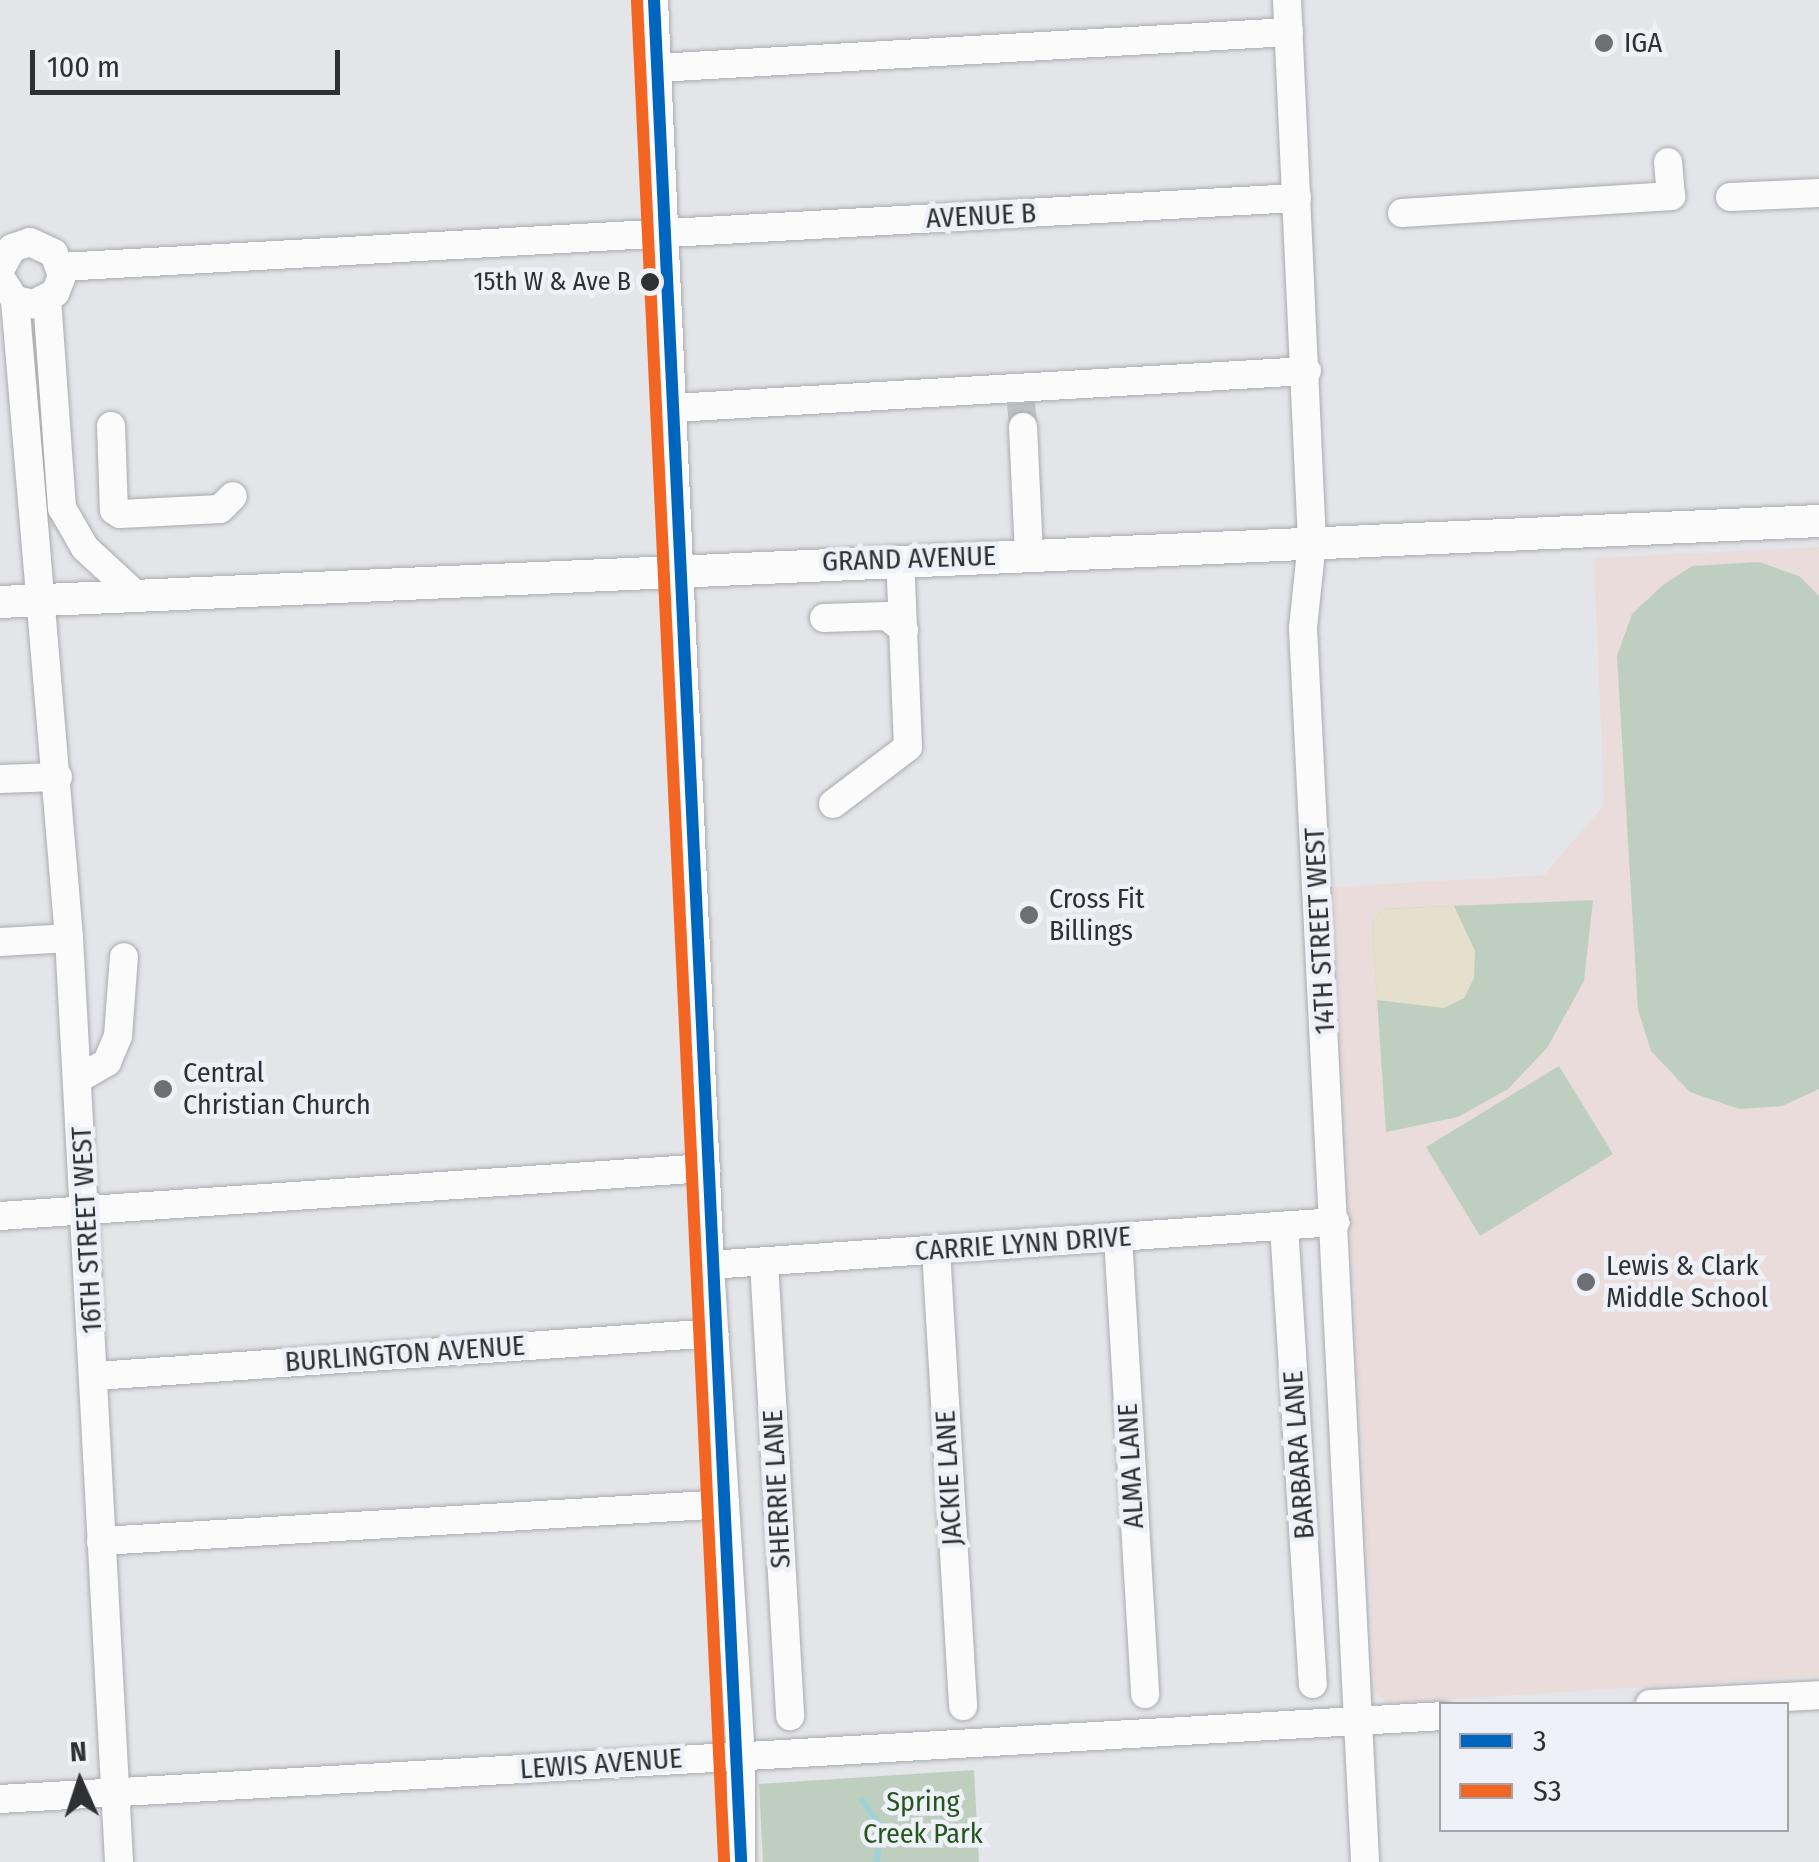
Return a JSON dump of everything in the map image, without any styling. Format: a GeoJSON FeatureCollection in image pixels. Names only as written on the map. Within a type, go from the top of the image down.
{"type":"FeatureCollection","features":[{"type":"Feature","properties":{"kind":"main road","name":"GRAND AVENUE"},"geometry":{"type":"LineString","coordinates":[[0,602],[1819,521]]}},
{"type":"Feature","properties":{"kind":"street"},"geometry":{"type":"LineString","coordinates":[[654,0],[710,1266],[742,1755],[741,1862]]}},
{"type":"Feature","properties":{"kind":"street","name":"14TH STREET WEST"},"geometry":{"type":"LineString","coordinates":[[1288,0],[1312,542],[1303,628],[1336,1222],[1364,1862]]}},
{"type":"Feature","properties":{"kind":"street"},"geometry":{"type":"LineString","coordinates":[[657,68],[1289,32]]}},
{"type":"Feature","properties":{"kind":"street"},"geometry":{"type":"LineString","coordinates":[[1402,213],[1671,196],[1668,162]]}},
{"type":"Feature","properties":{"kind":"street"},"geometry":{"type":"LineString","coordinates":[[1730,197],[1819,193]]}},
{"type":"Feature","properties":{"kind":"street","name":"AVENUE B"},"geometry":{"type":"LineString","coordinates":[[61,267],[1298,198]]}},
{"type":"Feature","properties":{"kind":"street"},"geometry":{"type":"LineString","coordinates":[[48,299],[5,282],[12,248],[30,242],[54,252],[61,267],[60,285],[48,299],[62,508],[85,548],[136,595]]}},
{"type":"Feature","properties":{"kind":"street","name":"16TH STREET WEST"},"geometry":{"type":"LineString","coordinates":[[5,282],[43,599],[58,777],[87,1212],[119,1862]]}},
{"type":"Feature","properties":{"kind":"street"},"geometry":{"type":"LineString","coordinates":[[674,408],[1021,406],[1307,371]]}},
{"type":"Feature","properties":{"kind":"street"},"geometry":{"type":"LineString","coordinates":[[1021,406],[1029,554]]}},
{"type":"Feature","properties":{"kind":"street"},"geometry":{"type":"LineString","coordinates":[[111,426],[114,510],[120,514],[220,510],[233,496]]}},
{"type":"Feature","properties":{"kind":"street"},"geometry":{"type":"LineString","coordinates":[[833,804],[908,747],[900,560]]}},
{"type":"Feature","properties":{"kind":"street"},"geometry":{"type":"LineString","coordinates":[[824,618],[887,616],[904,630]]}},
{"type":"Feature","properties":{"kind":"street"},"geometry":{"type":"LineString","coordinates":[[0,779],[58,777]]}},
{"type":"Feature","properties":{"kind":"street"},"geometry":{"type":"LineString","coordinates":[[0,942],[69,938]]}},
{"type":"Feature","properties":{"kind":"street"},"geometry":{"type":"LineString","coordinates":[[78,1079],[108,1062],[118,1036],[124,957]]}},
{"type":"Feature","properties":{"kind":"street"},"geometry":{"type":"LineString","coordinates":[[0,1216],[706,1168]]}},
{"type":"Feature","properties":{"kind":"street","name":"CARRIE LYNN DRIVE"},"geometry":{"type":"LineString","coordinates":[[710,1266],[1336,1222]]}},
{"type":"Feature","properties":{"kind":"street","name":"BARBARA LANE"},"geometry":{"type":"LineString","coordinates":[[1284,1226],[1313,1684]]}},
{"type":"Feature","properties":{"kind":"street","name":"ALMA LANE"},"geometry":{"type":"LineString","coordinates":[[1118,1237],[1145,1694]]}},
{"type":"Feature","properties":{"kind":"street","name":"JACKIE LANE"},"geometry":{"type":"LineString","coordinates":[[936,1250],[962,1706]]}},
{"type":"Feature","properties":{"kind":"street","name":"SHERRIE LANE"},"geometry":{"type":"LineString","coordinates":[[764,1262],[790,1716]]}},
{"type":"Feature","properties":{"kind":"street","name":"BURLINGTON AVENUE"},"geometry":{"type":"LineString","coordinates":[[96,1376],[715,1333]]}},
{"type":"Feature","properties":{"kind":"street"},"geometry":{"type":"LineString","coordinates":[[101,1541],[726,1504]]}},
{"type":"Feature","properties":{"kind":"street"},"geometry":{"type":"LineString","coordinates":[[1688,1702],[1819,1695]]}},
{"type":"Feature","properties":{"kind":"street","name":"LEWIS AVENUE"},"geometry":{"type":"LineString","coordinates":[[0,1799],[1439,1716]]}},
{"type":"Feature","properties":{"kind":"shaded area","name":"Lewis & Clark Middle School"},"geometry":{"type":"Polygon","coordinates":[[[1819,547],[1819,1676],[1389,1703],[1375,1693],[1333,887],[1544,875],[1604,805],[1594,558],[1819,547]]]}},
{"type":"Feature","properties":{"kind":"green space"},"geometry":{"type":"Polygon","coordinates":[[[1759,562],[1799,576],[1819,596],[1819,1089],[1782,1106],[1739,1109],[1690,1092],[1651,1051],[1638,1010],[1617,656],[1632,614],[1663,585],[1692,566],[1759,562]]]}},
{"type":"Feature","properties":{"kind":"green space"},"geometry":{"type":"Polygon","coordinates":[[[1593,900],[1584,981],[1547,1048],[1508,1089],[1458,1117],[1386,1132],[1372,923],[1383,909],[1593,900]]]}},
{"type":"Feature","properties":{"kind":"green space"},"geometry":{"type":"Polygon","coordinates":[[[1559,1066],[1613,1154],[1480,1236],[1426,1147],[1559,1066]]]}},
{"type":"Feature","properties":{"kind":"green space","name":"Spring Creek Park"},"geometry":{"type":"Polygon","coordinates":[[[974,1770],[979,1862],[763,1862],[759,1784],[974,1770]]]}},
{"type":"Feature","properties":{"kind":"sand"},"geometry":{"type":"Polygon","coordinates":[[[1454,906],[1475,951],[1474,978],[1464,998],[1444,1008],[1377,1000],[1372,923],[1383,909],[1454,906]]]}},
{"type":"Feature","properties":{"kind":"waterway"},"geometry":{"type":"LineString","coordinates":[[862,1800],[880,1826],[877,1862]]}},
{"type":"Feature","properties":{"kind":"tunnel"},"geometry":{"type":"LineString","coordinates":[[1021,403],[1023,427]]}},
{"type":"Feature","properties":{"kind":"transit line","name":"3"},"geometry":{"type":"LineString","coordinates":[[654,0],[741,1862]]}},
{"type":"Feature","properties":{"kind":"transit line","name":"S3"},"geometry":{"type":"LineString","coordinates":[[637,1],[724,1862]]}},
{"type":"Feature","properties":{"kind":"place","name":"IGA"},"geometry":{"type":"Point","coordinates":[1604,43]}},
{"type":"Feature","properties":{"kind":"place","name":"15th W & Ave B"},"geometry":{"type":"Point","coordinates":[650,282]}},
{"type":"Feature","properties":{"kind":"place","name":"Cross Fit Billings"},"geometry":{"type":"Point","coordinates":[1029,915]}},
{"type":"Feature","properties":{"kind":"place","name":"Central Christian Church"},"geometry":{"type":"Point","coordinates":[163,1089]}},
{"type":"Feature","properties":{"kind":"place","name":"Lewis & Clark Middle School"},"geometry":{"type":"Point","coordinates":[1586,1282]}}]}
